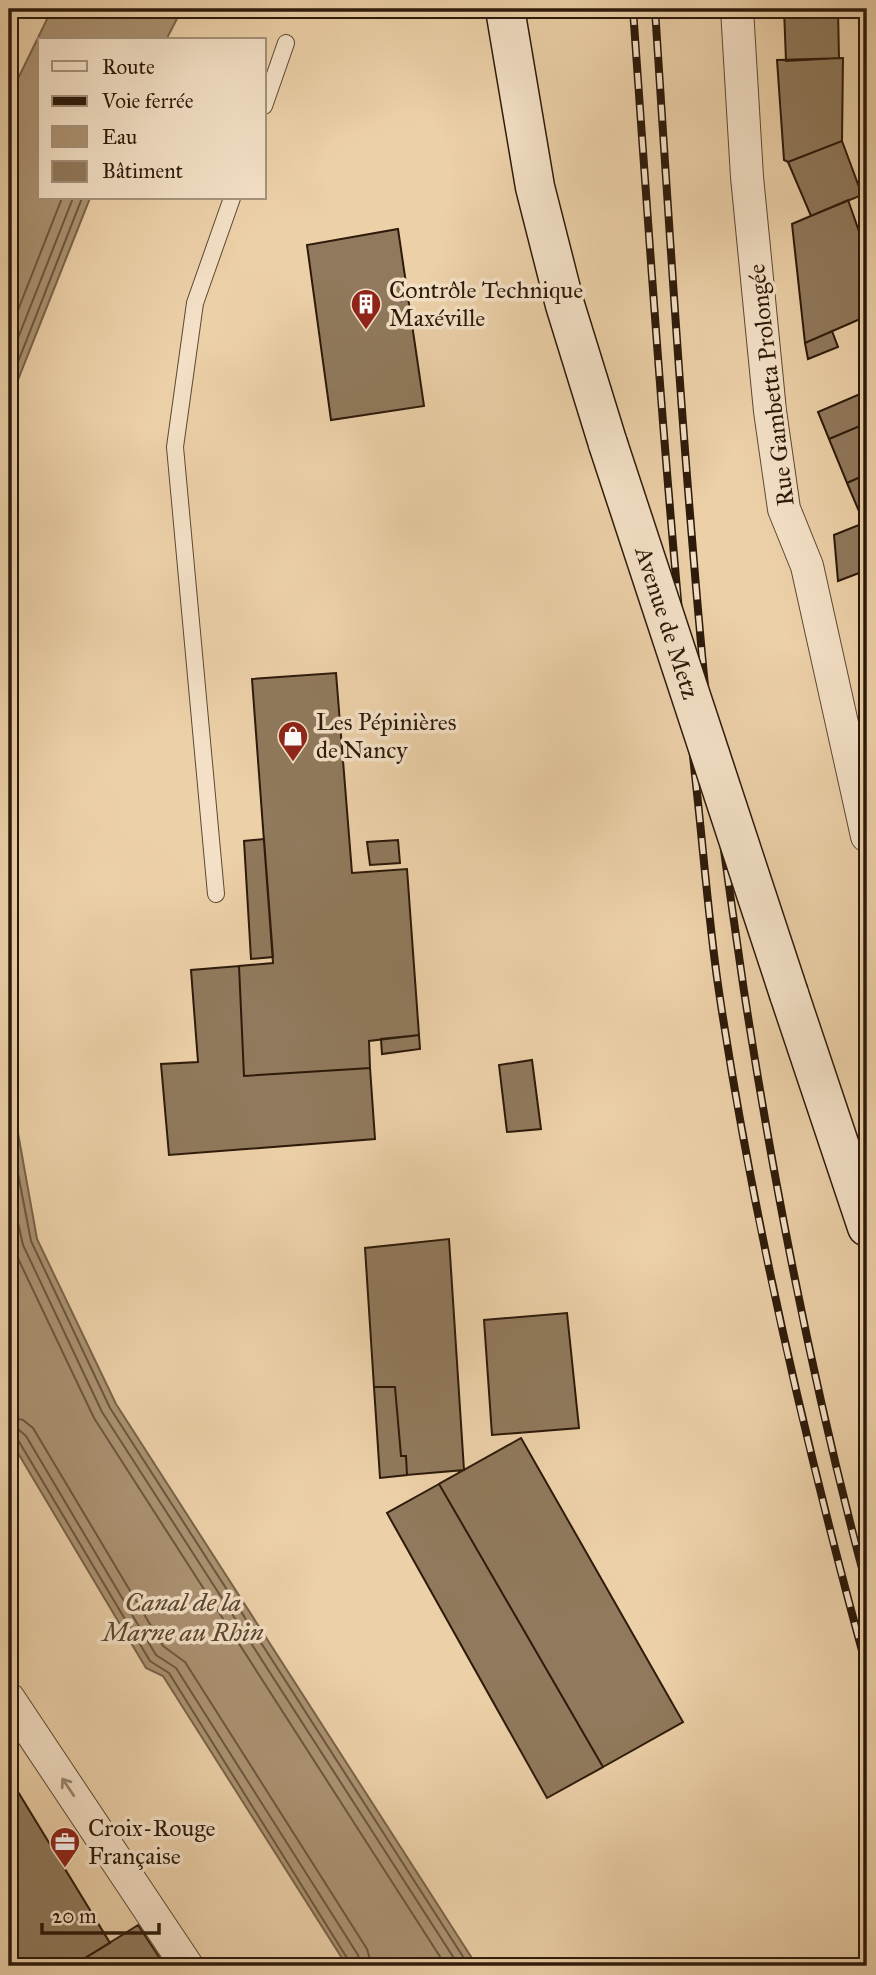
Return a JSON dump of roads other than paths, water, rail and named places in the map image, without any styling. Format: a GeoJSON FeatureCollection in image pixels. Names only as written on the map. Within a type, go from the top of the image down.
{"type":"FeatureCollection","features":[{"type":"Feature","properties":{"kind":"main road","name":"Avenue de Metz"},"geometry":{"type":"LineString","coordinates":[[505,9],[535,187],[565,305],[608,444],[867,1227]]}},
{"type":"Feature","properties":{"kind":"street","name":"Rue Gambetta Prolongée"},"geometry":{"type":"LineString","coordinates":[[737,9],[747,177],[770,411],[784,509],[807,566],[867,836]]}},
{"type":"Feature","properties":{"kind":"street"},"geometry":{"type":"LineString","coordinates":[[9,1699],[187,1966]]}},
{"type":"Feature","properties":{"kind":"lane"},"geometry":{"type":"LineString","coordinates":[[266,100],[286,43]]}},
{"type":"Feature","properties":{"kind":"lane"},"geometry":{"type":"LineString","coordinates":[[216,894],[175,447],[195,303],[231,200]]}},
{"type":"Feature","properties":{"kind":"water"},"geometry":{"type":"Polygon","coordinates":[[[52,9],[182,9],[167,38],[38,38],[38,200],[89,200],[12,395],[9,461],[9,97],[52,9]]]}},
{"type":"Feature","properties":{"kind":"water","name":"Canal de la Marne au Rhin"},"geometry":{"type":"Polygon","coordinates":[[[9,1083],[37,1239],[116,1404],[477,1966],[347,1966],[163,1676],[146,1668],[9,1438],[9,1083]]]}},
{"type":"Feature","properties":{"kind":"railway"},"geometry":{"type":"LineString","coordinates":[[633,9],[676,584],[718,985],[747,1158],[782,1329],[822,1499],[867,1669]]}},
{"type":"Feature","properties":{"kind":"railway"},"geometry":{"type":"LineString","coordinates":[[655,9],[691,525],[723,844],[756,1066],[797,1291],[867,1587]]}},
{"type":"Feature","properties":{"kind":"place","name":"Contrôle Technique Maxéville"},"geometry":{"type":"Point","coordinates":[366,331]}},
{"type":"Feature","properties":{"kind":"place","name":"Les Pépinières de Nancy"},"geometry":{"type":"Point","coordinates":[293,763]}},
{"type":"Feature","properties":{"kind":"place","name":"Croix-Rouge Française"},"geometry":{"type":"Point","coordinates":[65,1869]}}]}
